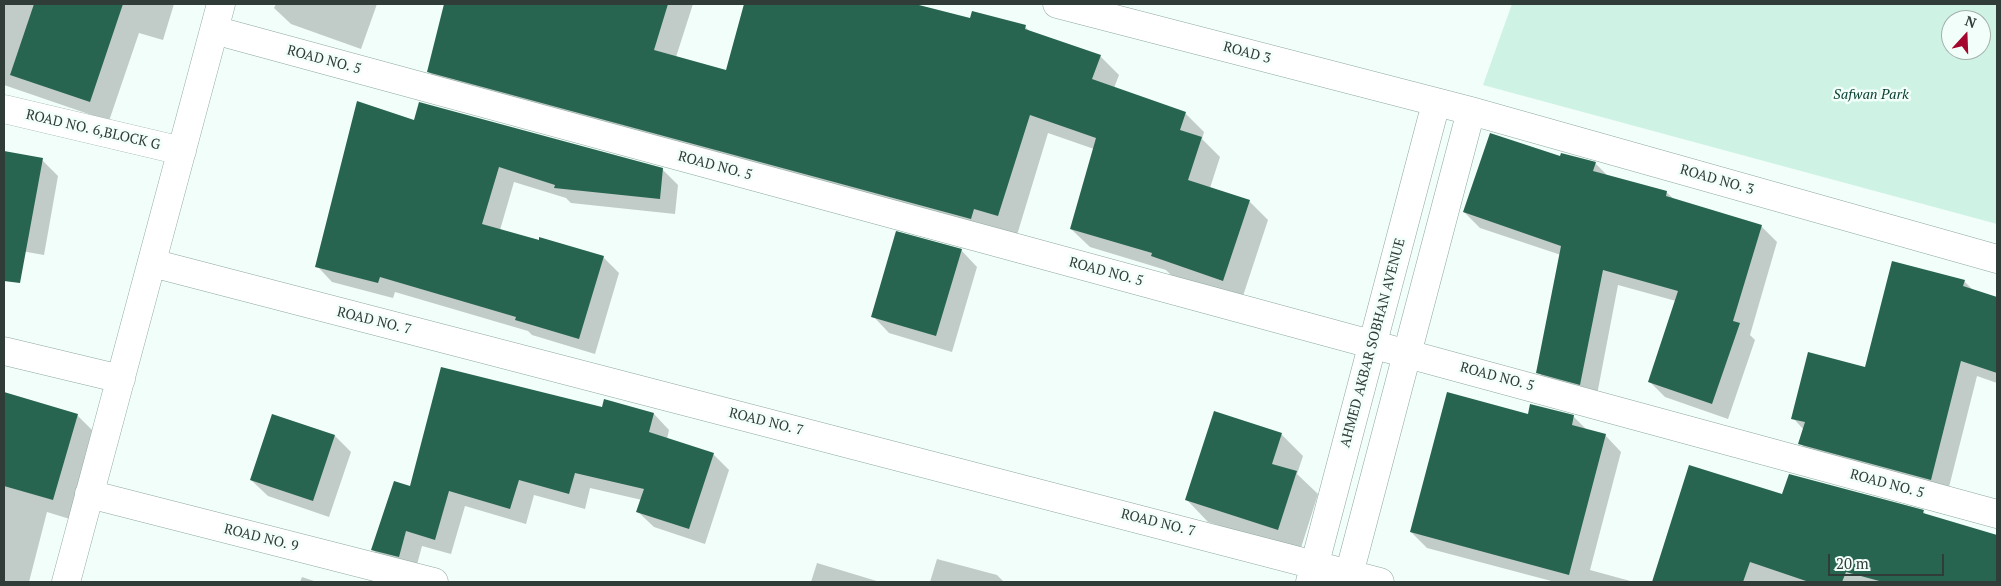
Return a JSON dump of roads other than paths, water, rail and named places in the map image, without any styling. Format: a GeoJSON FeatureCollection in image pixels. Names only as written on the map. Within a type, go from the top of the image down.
{"type":"FeatureCollection","features":[{"type":"Feature","properties":{"kind":"street"},"geometry":{"type":"LineString","coordinates":[[66,582],[221,4]]}},
{"type":"Feature","properties":{"kind":"street","name":"ROAD 3"},"geometry":{"type":"LineString","coordinates":[[1057,4],[1436,103]]}},
{"type":"Feature","properties":{"kind":"street","name":"ROAD NO. 5"},"geometry":{"type":"LineString","coordinates":[[214,30],[1997,514]]}},
{"type":"Feature","properties":{"kind":"street","name":"ROAD NO. 3"},"geometry":{"type":"LineString","coordinates":[[1436,103],[1471,111],[1997,259]]}},
{"type":"Feature","properties":{"kind":"street","name":"AHMED AKBAR SOBHAN AVENUE"},"geometry":{"type":"LineString","coordinates":[[1312,573],[1436,103]]}},
{"type":"Feature","properties":{"kind":"street","name":"ROAD NO. 6,BLOCK G"},"geometry":{"type":"LineString","coordinates":[[4,109],[182,151]]}},
{"type":"Feature","properties":{"kind":"street"},"geometry":{"type":"LineString","coordinates":[[1348,578],[1471,111]]}},
{"type":"Feature","properties":{"kind":"street","name":"ROAD NO. 7"},"geometry":{"type":"LineString","coordinates":[[152,263],[1312,573],[1380,582]]}},
{"type":"Feature","properties":{"kind":"street"},"geometry":{"type":"LineString","coordinates":[[4,351],[121,379]]}},
{"type":"Feature","properties":{"kind":"street","name":"ROAD NO. 9"},"geometry":{"type":"LineString","coordinates":[[89,494],[434,582]]}},
{"type":"Feature","properties":{"kind":"park label","name":"Safwan Park"},"geometry":{"type":"Point","coordinates":[1871,95]}}]}
